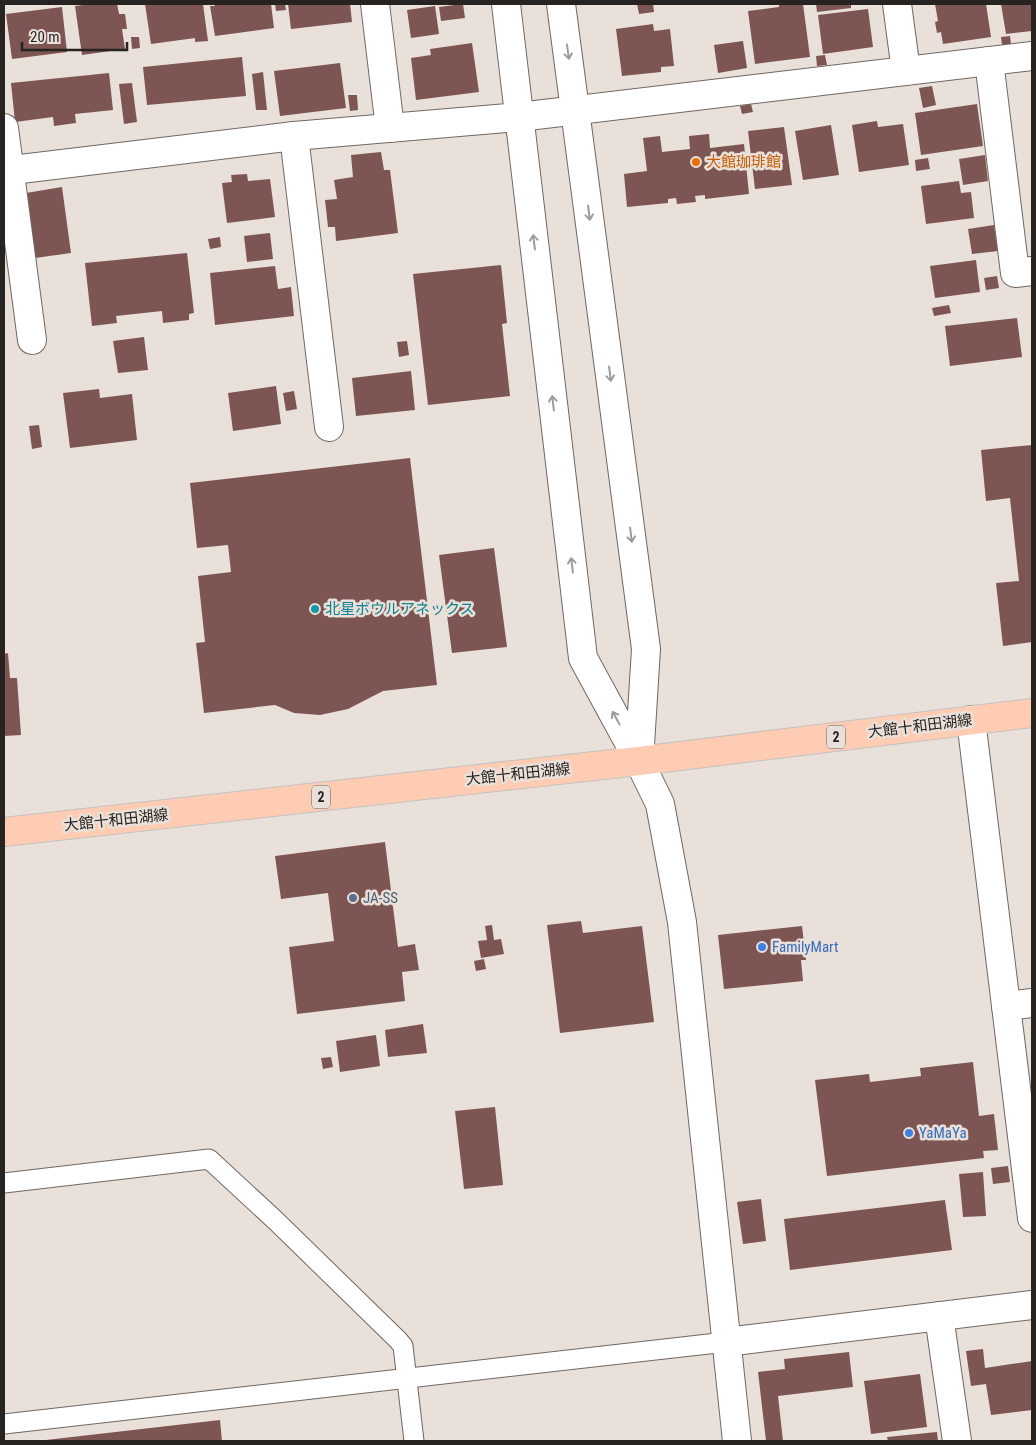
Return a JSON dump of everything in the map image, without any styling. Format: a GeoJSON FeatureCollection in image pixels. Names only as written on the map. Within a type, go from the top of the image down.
{"type":"FeatureCollection","features":[{"type":"Feature","properties":{"kind":"main road","name":"大館十和田湖線"},"geometry":{"type":"LineString","coordinates":[[4,832],[639,761],[1032,713]]}},
{"type":"Feature","properties":{"kind":"street"},"geometry":{"type":"LineString","coordinates":[[375,4],[390,128]]}},
{"type":"Feature","properties":{"kind":"street"},"geometry":{"type":"LineString","coordinates":[[506,4],[583,658],[660,804],[682,922],[738,1441]]}},
{"type":"Feature","properties":{"kind":"street"},"geometry":{"type":"LineString","coordinates":[[561,4],[646,649],[639,761]]}},
{"type":"Feature","properties":{"kind":"street"},"geometry":{"type":"LineString","coordinates":[[898,4],[906,71]]}},
{"type":"Feature","properties":{"kind":"street"},"geometry":{"type":"LineString","coordinates":[[7,170],[294,136],[519,117],[1032,56]]}},
{"type":"Feature","properties":{"kind":"street"},"geometry":{"type":"LineString","coordinates":[[988,61],[1015,273],[1032,271]]}},
{"type":"Feature","properties":{"kind":"street"},"geometry":{"type":"LineString","coordinates":[[4,128],[7,170],[32,340]]}},
{"type":"Feature","properties":{"kind":"street"},"geometry":{"type":"LineString","coordinates":[[294,136],[329,427]]}},
{"type":"Feature","properties":{"kind":"street"},"geometry":{"type":"LineString","coordinates":[[971,720],[1019,1004],[1032,1218]]}},
{"type":"Feature","properties":{"kind":"street"},"geometry":{"type":"LineString","coordinates":[[726,1342],[1032,1306]]}},
{"type":"Feature","properties":{"kind":"street"},"geometry":{"type":"LineString","coordinates":[[939,1316],[957,1441]]}},
{"type":"Feature","properties":{"kind":"lane"},"geometry":{"type":"LineString","coordinates":[[4,1182],[209,1159],[275,1220],[403,1346],[414,1441]]}},
{"type":"Feature","properties":{"kind":"lane"},"geometry":{"type":"LineString","coordinates":[[4,1424],[726,1342]]}},
{"type":"Feature","properties":{"kind":"building"},"geometry":{"type":"Polygon","coordinates":[[[117,4],[119,14],[125,14],[127,29],[122,29],[125,49],[82,55],[75,6],[117,4]]]}},
{"type":"Feature","properties":{"kind":"building"},"geometry":{"type":"Polygon","coordinates":[[[145,4],[203,4],[208,41],[195,42],[195,38],[151,44],[145,4]]]}},
{"type":"Feature","properties":{"kind":"building"},"geometry":{"type":"Polygon","coordinates":[[[214,4],[271,4],[274,28],[215,36],[210,6],[215,6],[214,4]]]}},
{"type":"Feature","properties":{"kind":"building"},"geometry":{"type":"Polygon","coordinates":[[[275,4],[285,4],[286,10],[276,11],[275,4]]]}},
{"type":"Feature","properties":{"kind":"building"},"geometry":{"type":"Polygon","coordinates":[[[288,4],[350,4],[352,22],[291,29],[288,4]]]}},
{"type":"Feature","properties":{"kind":"building"},"geometry":{"type":"Polygon","coordinates":[[[463,4],[465,18],[441,21],[439,7],[463,4]]]}},
{"type":"Feature","properties":{"kind":"building"},"geometry":{"type":"Polygon","coordinates":[[[637,4],[653,4],[654,12],[639,14],[637,4]]]}},
{"type":"Feature","properties":{"kind":"building"},"geometry":{"type":"Polygon","coordinates":[[[779,4],[803,4],[810,57],[755,64],[748,11],[779,7],[779,4]]]}},
{"type":"Feature","properties":{"kind":"building"},"geometry":{"type":"Polygon","coordinates":[[[816,4],[851,4],[851,8],[817,12],[816,4]]]}},
{"type":"Feature","properties":{"kind":"building"},"geometry":{"type":"Polygon","coordinates":[[[935,4],[986,4],[991,37],[943,44],[941,32],[937,33],[935,22],[938,21],[935,4]]]}},
{"type":"Feature","properties":{"kind":"building"},"geometry":{"type":"Polygon","coordinates":[[[1001,4],[1032,4],[1032,31],[1006,34],[1001,4]]]}},
{"type":"Feature","properties":{"kind":"building"},"geometry":{"type":"Polygon","coordinates":[[[435,6],[439,34],[411,38],[407,10],[435,6]]]}},
{"type":"Feature","properties":{"kind":"building"},"geometry":{"type":"Polygon","coordinates":[[[62,7],[67,52],[12,59],[6,14],[62,7]]]}},
{"type":"Feature","properties":{"kind":"building"},"geometry":{"type":"Polygon","coordinates":[[[868,9],[873,47],[823,54],[818,15],[868,9]]]}},
{"type":"Feature","properties":{"kind":"building"},"geometry":{"type":"Polygon","coordinates":[[[653,24],[654,31],[670,29],[674,66],[661,67],[661,72],[622,76],[616,29],[653,24]]]}},
{"type":"Feature","properties":{"kind":"building"},"geometry":{"type":"Polygon","coordinates":[[[1010,36],[1011,44],[1002,45],[1001,37],[1010,36]]]}},
{"type":"Feature","properties":{"kind":"building"},"geometry":{"type":"Polygon","coordinates":[[[131,37],[139,37],[140,48],[132,49],[131,37]]]}},
{"type":"Feature","properties":{"kind":"building"},"geometry":{"type":"Polygon","coordinates":[[[743,41],[747,68],[718,73],[714,45],[743,41]]]}},
{"type":"Feature","properties":{"kind":"building"},"geometry":{"type":"Polygon","coordinates":[[[472,43],[479,92],[416,100],[411,58],[431,55],[430,49],[472,43]]]}},
{"type":"Feature","properties":{"kind":"building"},"geometry":{"type":"Polygon","coordinates":[[[825,55],[827,65],[817,66],[816,56],[825,55]]]}},
{"type":"Feature","properties":{"kind":"building"},"geometry":{"type":"Polygon","coordinates":[[[242,57],[246,96],[147,105],[143,67],[242,57]]]}},
{"type":"Feature","properties":{"kind":"building"},"geometry":{"type":"Polygon","coordinates":[[[340,63],[346,108],[280,116],[274,71],[340,63]]]}},
{"type":"Feature","properties":{"kind":"building"},"geometry":{"type":"Polygon","coordinates":[[[263,72],[267,110],[256,110],[252,74],[263,72]]]}},
{"type":"Feature","properties":{"kind":"building"},"geometry":{"type":"Polygon","coordinates":[[[109,73],[113,110],[75,114],[76,123],[54,126],[53,117],[15,122],[11,83],[109,73]]]}},
{"type":"Feature","properties":{"kind":"building"},"geometry":{"type":"Polygon","coordinates":[[[132,83],[137,122],[124,124],[119,84],[132,83]]]}},
{"type":"Feature","properties":{"kind":"building"},"geometry":{"type":"Polygon","coordinates":[[[932,86],[936,105],[923,108],[919,88],[932,86]]]}},
{"type":"Feature","properties":{"kind":"building"},"geometry":{"type":"Polygon","coordinates":[[[348,95],[357,95],[358,110],[350,111],[348,95]]]}},
{"type":"Feature","properties":{"kind":"building"},"geometry":{"type":"Polygon","coordinates":[[[751,104],[753,112],[742,114],[740,106],[751,104]]]}},
{"type":"Feature","properties":{"kind":"building"},"geometry":{"type":"Polygon","coordinates":[[[977,104],[983,146],[921,155],[915,113],[977,104]]]}},
{"type":"Feature","properties":{"kind":"building"},"geometry":{"type":"Polygon","coordinates":[[[877,121],[878,127],[903,124],[909,165],[859,172],[852,125],[877,121]]]}},
{"type":"Feature","properties":{"kind":"building"},"geometry":{"type":"Polygon","coordinates":[[[831,125],[839,175],[803,180],[795,131],[831,125]]]}},
{"type":"Feature","properties":{"kind":"building"},"geometry":{"type":"Polygon","coordinates":[[[784,127],[792,185],[755,189],[748,131],[784,127]]]}},
{"type":"Feature","properties":{"kind":"building","name":"大館珈琲館"},"geometry":{"type":"Polygon","coordinates":[[[709,134],[710,148],[744,144],[749,194],[705,199],[705,195],[695,196],[696,202],[677,204],[676,198],[668,199],[668,203],[627,207],[624,174],[647,171],[643,138],[660,136],[662,152],[690,149],[689,136],[709,134]]]}},
{"type":"Feature","properties":{"kind":"building"},"geometry":{"type":"Polygon","coordinates":[[[381,152],[384,170],[390,170],[398,233],[336,241],[335,227],[328,227],[325,200],[337,199],[334,180],[353,177],[351,155],[381,152]]]}},
{"type":"Feature","properties":{"kind":"building"},"geometry":{"type":"Polygon","coordinates":[[[985,155],[988,181],[963,185],[959,159],[985,155]]]}},
{"type":"Feature","properties":{"kind":"building"},"geometry":{"type":"Polygon","coordinates":[[[928,158],[930,169],[916,171],[915,160],[928,158]]]}},
{"type":"Feature","properties":{"kind":"building"},"geometry":{"type":"Polygon","coordinates":[[[247,174],[248,181],[270,179],[275,217],[227,223],[222,183],[232,182],[231,175],[247,174]]]}},
{"type":"Feature","properties":{"kind":"building"},"geometry":{"type":"Polygon","coordinates":[[[959,181],[961,193],[971,192],[974,218],[926,224],[921,186],[959,181]]]}},
{"type":"Feature","properties":{"kind":"building"},"geometry":{"type":"Polygon","coordinates":[[[62,187],[71,253],[35,258],[26,193],[62,187]]]}},
{"type":"Feature","properties":{"kind":"building"},"geometry":{"type":"Polygon","coordinates":[[[994,225],[998,251],[972,254],[968,229],[994,225]]]}},
{"type":"Feature","properties":{"kind":"building"},"geometry":{"type":"Polygon","coordinates":[[[270,233],[273,259],[247,262],[244,236],[270,233]]]}},
{"type":"Feature","properties":{"kind":"building"},"geometry":{"type":"Polygon","coordinates":[[[220,237],[221,247],[210,249],[208,239],[220,237]]]}},
{"type":"Feature","properties":{"kind":"building"},"geometry":{"type":"Polygon","coordinates":[[[187,253],[194,313],[189,314],[189,320],[163,323],[162,311],[116,316],[117,323],[92,326],[85,263],[187,253]]]}},
{"type":"Feature","properties":{"kind":"building"},"geometry":{"type":"Polygon","coordinates":[[[976,260],[980,292],[935,298],[930,266],[976,260]]]}},
{"type":"Feature","properties":{"kind":"building"},"geometry":{"type":"Polygon","coordinates":[[[501,265],[507,323],[502,324],[510,396],[428,405],[413,274],[501,265]]]}},
{"type":"Feature","properties":{"kind":"building"},"geometry":{"type":"Polygon","coordinates":[[[275,266],[278,289],[291,287],[294,316],[215,325],[210,273],[275,266]]]}},
{"type":"Feature","properties":{"kind":"building"},"geometry":{"type":"Polygon","coordinates":[[[997,276],[999,288],[986,290],[984,278],[997,276]]]}},
{"type":"Feature","properties":{"kind":"building"},"geometry":{"type":"Polygon","coordinates":[[[949,305],[951,313],[934,316],[932,308],[949,305]]]}},
{"type":"Feature","properties":{"kind":"building"},"geometry":{"type":"Polygon","coordinates":[[[1017,318],[1022,357],[950,366],[945,326],[1017,318]]]}},
{"type":"Feature","properties":{"kind":"building"},"geometry":{"type":"Polygon","coordinates":[[[144,337],[148,370],[118,373],[113,341],[144,337]]]}},
{"type":"Feature","properties":{"kind":"building"},"geometry":{"type":"Polygon","coordinates":[[[407,341],[409,355],[399,357],[397,342],[407,341]]]}},
{"type":"Feature","properties":{"kind":"building"},"geometry":{"type":"Polygon","coordinates":[[[411,371],[415,410],[356,416],[352,378],[411,371]]]}},
{"type":"Feature","properties":{"kind":"building"},"geometry":{"type":"Polygon","coordinates":[[[276,386],[281,424],[233,431],[228,393],[276,386]]]}},
{"type":"Feature","properties":{"kind":"building"},"geometry":{"type":"Polygon","coordinates":[[[99,389],[100,398],[132,394],[137,440],[70,448],[63,393],[99,389]]]}},
{"type":"Feature","properties":{"kind":"building"},"geometry":{"type":"Polygon","coordinates":[[[294,391],[297,409],[286,411],[283,393],[294,391]]]}},
{"type":"Feature","properties":{"kind":"building"},"geometry":{"type":"Polygon","coordinates":[[[39,425],[42,447],[32,449],[29,426],[39,425]]]}},
{"type":"Feature","properties":{"kind":"building"},"geometry":{"type":"Polygon","coordinates":[[[1032,445],[1032,642],[1003,646],[996,583],[1019,581],[1010,498],[986,501],[981,450],[1032,445]]]}},
{"type":"Feature","properties":{"kind":"building","name":"北星ボウルアネックス"},"geometry":{"type":"Polygon","coordinates":[[[410,458],[437,685],[383,691],[348,709],[320,715],[294,713],[275,705],[204,713],[196,643],[205,642],[198,576],[231,572],[228,545],[197,548],[190,483],[410,458]]]}},
{"type":"Feature","properties":{"kind":"building"},"geometry":{"type":"Polygon","coordinates":[[[494,548],[507,647],[452,653],[439,555],[494,548]]]}},
{"type":"Feature","properties":{"kind":"building"},"geometry":{"type":"Polygon","coordinates":[[[8,653],[10,678],[17,678],[21,735],[4,736],[4,654],[8,653]]]}},
{"type":"Feature","properties":{"kind":"building"},"geometry":{"type":"Polygon","coordinates":[[[385,842],[398,947],[415,944],[419,970],[402,972],[405,1001],[297,1014],[289,947],[334,941],[328,893],[281,899],[275,856],[385,842]]]}},
{"type":"Feature","properties":{"kind":"building"},"geometry":{"type":"Polygon","coordinates":[[[581,921],[583,933],[642,926],[654,1022],[560,1033],[547,925],[581,921]]]}},
{"type":"Feature","properties":{"kind":"building"},"geometry":{"type":"Polygon","coordinates":[[[492,925],[494,940],[501,939],[504,954],[481,958],[478,941],[487,940],[485,926],[492,925]]]}},
{"type":"Feature","properties":{"kind":"building","name":"FamilyMart"},"geometry":{"type":"Polygon","coordinates":[[[802,926],[806,960],[801,960],[803,981],[724,989],[718,935],[802,926]]]}},
{"type":"Feature","properties":{"kind":"building"},"geometry":{"type":"Polygon","coordinates":[[[484,959],[486,969],[476,971],[474,961],[484,959]]]}},
{"type":"Feature","properties":{"kind":"building"},"geometry":{"type":"Polygon","coordinates":[[[423,1024],[427,1053],[388,1057],[385,1030],[423,1024]]]}},
{"type":"Feature","properties":{"kind":"building"},"geometry":{"type":"Polygon","coordinates":[[[376,1035],[380,1066],[340,1072],[336,1041],[376,1035]]]}},
{"type":"Feature","properties":{"kind":"building"},"geometry":{"type":"Polygon","coordinates":[[[331,1057],[333,1067],[323,1069],[321,1058],[331,1057]]]}},
{"type":"Feature","properties":{"kind":"building","name":"YaMaYa"},"geometry":{"type":"Polygon","coordinates":[[[973,1062],[979,1116],[994,1114],[998,1150],[983,1151],[984,1158],[827,1176],[815,1080],[869,1074],[870,1082],[921,1076],[920,1068],[973,1062]]]}},
{"type":"Feature","properties":{"kind":"building"},"geometry":{"type":"Polygon","coordinates":[[[495,1107],[503,1185],[464,1189],[455,1111],[495,1107]]]}},
{"type":"Feature","properties":{"kind":"building"},"geometry":{"type":"Polygon","coordinates":[[[1008,1166],[1010,1182],[993,1184],[991,1168],[1008,1166]]]}},
{"type":"Feature","properties":{"kind":"building"},"geometry":{"type":"Polygon","coordinates":[[[983,1172],[986,1216],[963,1217],[959,1174],[983,1172]]]}},
{"type":"Feature","properties":{"kind":"building"},"geometry":{"type":"Polygon","coordinates":[[[761,1199],[766,1241],[743,1244],[737,1202],[761,1199]]]}},
{"type":"Feature","properties":{"kind":"building"},"geometry":{"type":"Polygon","coordinates":[[[945,1200],[952,1250],[790,1270],[784,1219],[945,1200]]]}},
{"type":"Feature","properties":{"kind":"building"},"geometry":{"type":"Polygon","coordinates":[[[983,1349],[985,1368],[1032,1361],[1032,1410],[991,1415],[986,1384],[971,1386],[966,1351],[983,1349]]]}},
{"type":"Feature","properties":{"kind":"building"},"geometry":{"type":"Polygon","coordinates":[[[849,1352],[853,1387],[778,1396],[783,1441],[766,1441],[758,1372],[785,1369],[784,1359],[849,1352]]]}},
{"type":"Feature","properties":{"kind":"building"},"geometry":{"type":"Polygon","coordinates":[[[920,1374],[927,1427],[871,1434],[864,1381],[920,1374]]]}},
{"type":"Feature","properties":{"kind":"building"},"geometry":{"type":"Polygon","coordinates":[[[220,1420],[222,1441],[46,1441],[46,1440],[220,1420]]]}},
{"type":"Feature","properties":{"kind":"building"},"geometry":{"type":"Polygon","coordinates":[[[937,1432],[938,1441],[888,1441],[887,1437],[937,1432]]]}},
{"type":"Feature","properties":{"kind":"place","name":"大館珈琲館"},"geometry":{"type":"Point","coordinates":[696,162]}},
{"type":"Feature","properties":{"kind":"place","name":"北星ボウルアネックス"},"geometry":{"type":"Point","coordinates":[315,609]}},
{"type":"Feature","properties":{"kind":"place","name":"JA-SS"},"geometry":{"type":"Point","coordinates":[353,898]}},
{"type":"Feature","properties":{"kind":"place","name":"FamilyMart"},"geometry":{"type":"Point","coordinates":[762,947]}},
{"type":"Feature","properties":{"kind":"place","name":"YaMaYa"},"geometry":{"type":"Point","coordinates":[909,1133]}}]}
